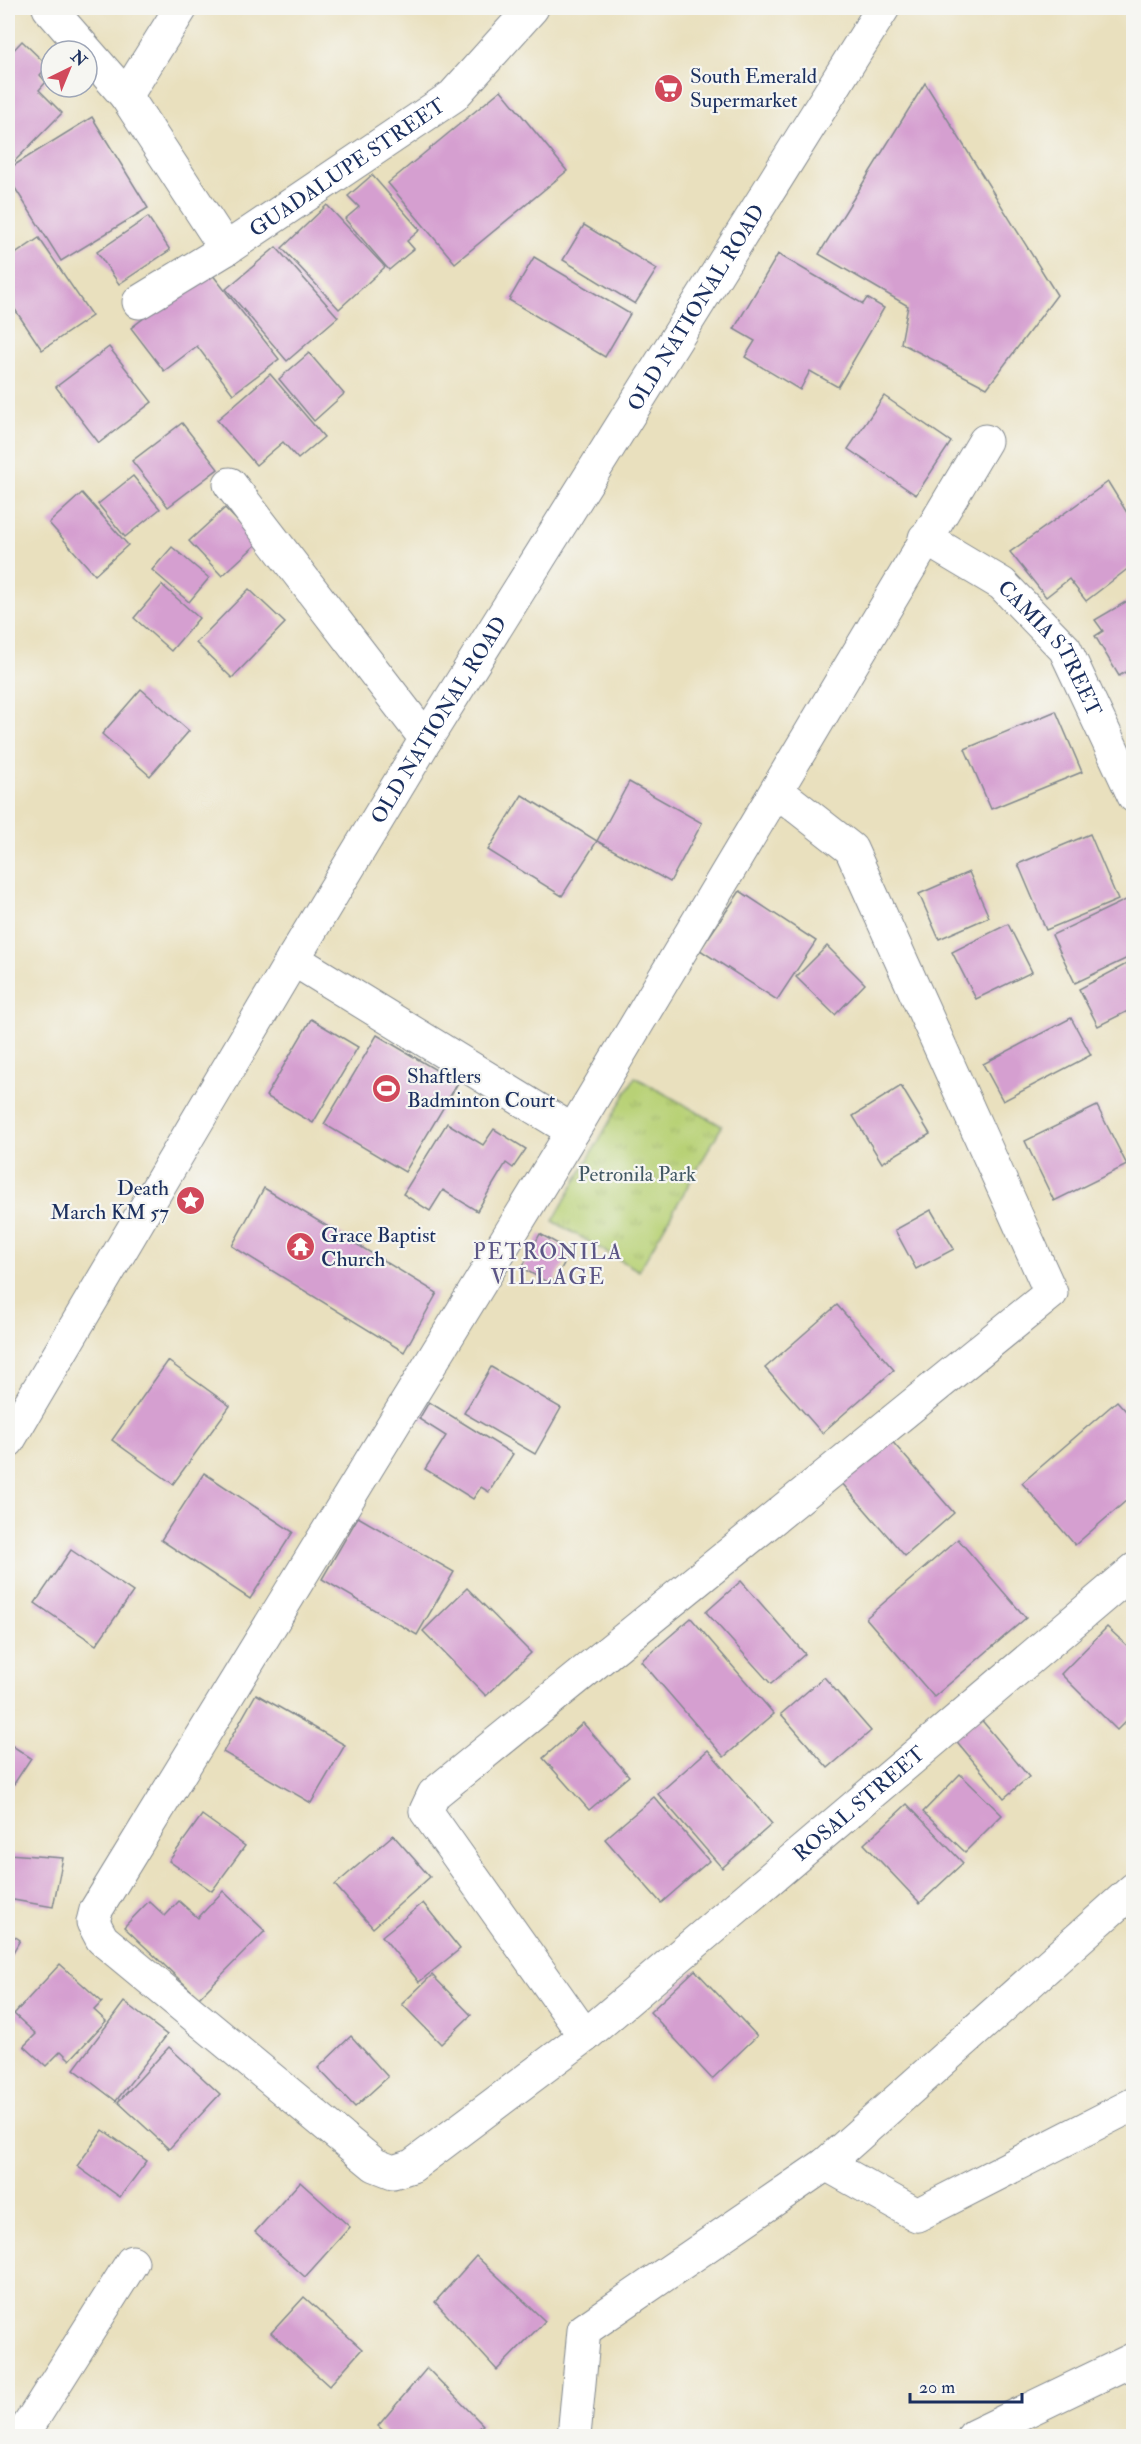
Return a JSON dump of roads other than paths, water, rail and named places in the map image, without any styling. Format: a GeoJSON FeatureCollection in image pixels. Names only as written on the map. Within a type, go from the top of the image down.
{"type":"FeatureCollection","features":[{"type":"Feature","properties":{"kind":"street"},"geometry":{"type":"LineString","coordinates":[[49,8],[126,96],[226,249]]}},
{"type":"Feature","properties":{"kind":"street"},"geometry":{"type":"LineString","coordinates":[[126,96],[181,8]]}},
{"type":"Feature","properties":{"kind":"street","name":"GUADALUPE STREET"},"geometry":{"type":"LineString","coordinates":[[139,302],[226,249],[453,96],[532,8]]}},
{"type":"Feature","properties":{"kind":"street","name":"OLD NATIONAL ROAD"},"geometry":{"type":"LineString","coordinates":[[8,1441],[426,739],[883,8]]}},
{"type":"Feature","properties":{"kind":"street"},"geometry":{"type":"LineString","coordinates":[[293,959],[573,1131],[985,441]]}},
{"type":"Feature","properties":{"kind":"street"},"geometry":{"type":"LineString","coordinates":[[231,484],[426,739]]}},
{"type":"Feature","properties":{"kind":"street","name":"CAMIA STREET"},"geometry":{"type":"LineString","coordinates":[[926,538],[1002,584],[1065,649],[1134,796]]}},
{"type":"Feature","properties":{"kind":"street"},"geometry":{"type":"LineString","coordinates":[[585,2036],[426,1810],[434,1794],[1051,1293],[850,849],[777,791]]}},
{"type":"Feature","properties":{"kind":"street","name":"ROSAL STREET"},"geometry":{"type":"LineString","coordinates":[[573,1131],[96,1910],[93,1922],[102,1939],[375,2165],[393,2172],[412,2166],[585,2036],[1134,1570]]}},
{"type":"Feature","properties":{"kind":"street"},"geometry":{"type":"LineString","coordinates":[[574,2436],[584,2330],[826,2164],[1134,1889]]}},
{"type":"Feature","properties":{"kind":"street"},"geometry":{"type":"LineString","coordinates":[[826,2164],[917,2215],[1134,2104]]}},
{"type":"Feature","properties":{"kind":"street"},"geometry":{"type":"LineString","coordinates":[[22,2436],[132,2262]]}},
{"type":"Feature","properties":{"kind":"street"},"geometry":{"type":"LineString","coordinates":[[974,2436],[1134,2359]]}},
{"type":"Feature","properties":{"kind":"place","name":"South Emerald Supermarket"},"geometry":{"type":"Point","coordinates":[669,88]}},
{"type":"Feature","properties":{"kind":"place","name":"Shaftlers Badminton Court"},"geometry":{"type":"Point","coordinates":[386,1088]}},
{"type":"Feature","properties":{"kind":"place","name":"Death March KM 57"},"geometry":{"type":"Point","coordinates":[190,1200]}},
{"type":"Feature","properties":{"kind":"place","name":"Grace Baptist Church"},"geometry":{"type":"Point","coordinates":[300,1247]}},
{"type":"Feature","properties":{"kind":"district","name":"PETRONILA VILLAGE"},"geometry":{"type":"Point","coordinates":[548,1264]}},
{"type":"Feature","properties":{"kind":"park label","name":"Petronila Park"},"geometry":{"type":"Point","coordinates":[637,1174]}}]}
